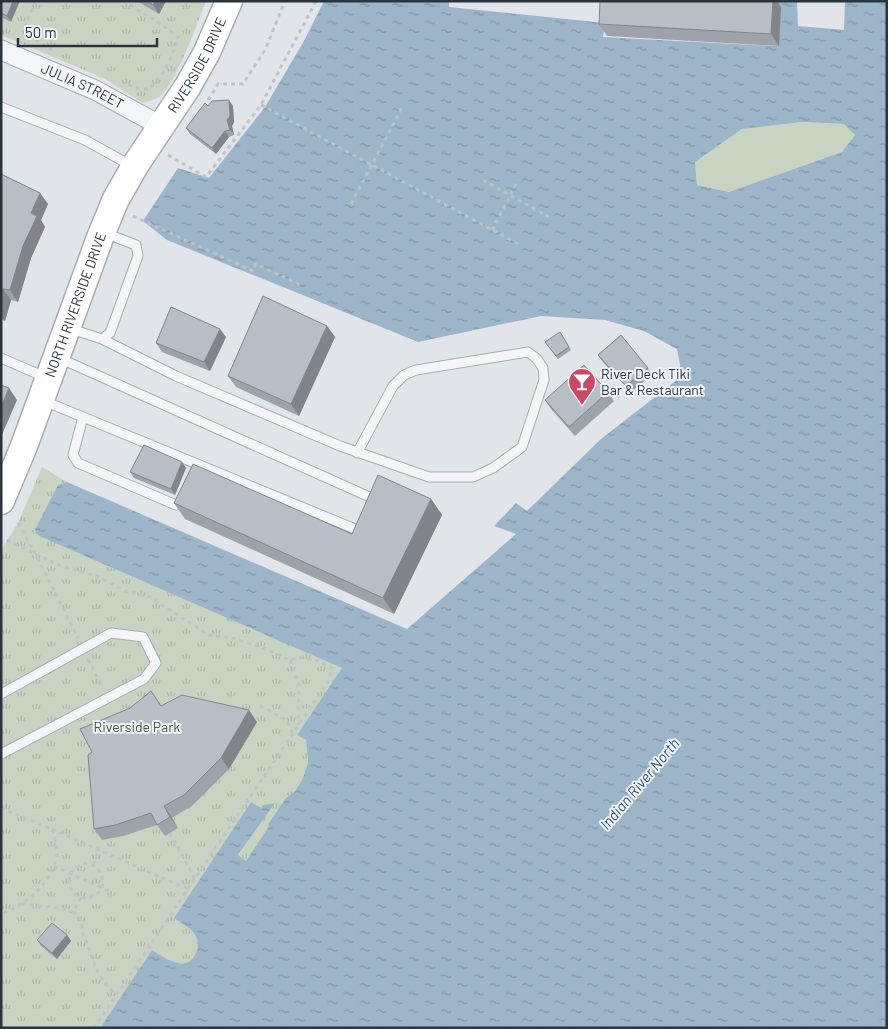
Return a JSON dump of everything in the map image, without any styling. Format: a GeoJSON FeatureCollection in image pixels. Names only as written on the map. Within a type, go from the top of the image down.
{"type":"FeatureCollection","features":[{"type":"Feature","properties":{"kind":"main road","name":"RIVERSIDE DRIVE"},"geometry":{"type":"LineString","coordinates":[[167,137],[188,86],[207,52],[229,1]]}},
{"type":"Feature","properties":{"kind":"main road","name":"NORTH RIVERSIDE DRIVE"},"geometry":{"type":"LineString","coordinates":[[3,495],[49,379],[102,232],[116,200],[134,167],[167,137]]}},
{"type":"Feature","properties":{"kind":"street","name":"JULIA STREET"},"geometry":{"type":"LineString","coordinates":[[1,50],[95,90],[167,137]]}},
{"type":"Feature","properties":{"kind":"lane"},"geometry":{"type":"LineString","coordinates":[[1,107],[85,140],[134,167]]}},
{"type":"Feature","properties":{"kind":"lane"},"geometry":{"type":"LineString","coordinates":[[102,232],[136,245],[138,256],[110,334],[102,339]]}},
{"type":"Feature","properties":{"kind":"lane"},"geometry":{"type":"LineString","coordinates":[[67,327],[102,339],[176,376],[357,453],[429,477],[473,477],[494,468],[522,447],[544,380],[544,368],[528,352],[416,370],[404,375],[393,386],[357,453]]}},
{"type":"Feature","properties":{"kind":"lane"},"geometry":{"type":"LineString","coordinates":[[1,358],[49,379],[374,499],[360,531],[83,417],[49,379]]}},
{"type":"Feature","properties":{"kind":"lane"},"geometry":{"type":"LineString","coordinates":[[83,417],[73,454],[78,463],[176,505],[184,501],[187,492]]}},
{"type":"Feature","properties":{"kind":"lane"},"geometry":{"type":"LineString","coordinates":[[195,473],[198,464]]}},
{"type":"Feature","properties":{"kind":"lane"},"geometry":{"type":"LineString","coordinates":[[1,694],[111,633],[143,637],[156,663],[144,679],[1,754]]}},
{"type":"Feature","properties":{"kind":"path"},"geometry":{"type":"LineString","coordinates":[[35,1],[23,32],[60,55]]}},
{"type":"Feature","properties":{"kind":"path"},"geometry":{"type":"LineString","coordinates":[[123,1],[180,38],[155,85],[147,90],[137,88]]}},
{"type":"Feature","properties":{"kind":"path"},"geometry":{"type":"LineString","coordinates":[[199,115],[218,84],[243,84],[265,50],[285,1]]}},
{"type":"Feature","properties":{"kind":"path"},"geometry":{"type":"LineString","coordinates":[[168,154],[206,177],[261,105],[316,1]]}},
{"type":"Feature","properties":{"kind":"path"},"geometry":{"type":"LineString","coordinates":[[261,105],[520,245]]}},
{"type":"Feature","properties":{"kind":"path"},"geometry":{"type":"LineString","coordinates":[[351,204],[403,106]]}},
{"type":"Feature","properties":{"kind":"path"},"geometry":{"type":"LineString","coordinates":[[162,161],[168,154],[167,137]]}},
{"type":"Feature","properties":{"kind":"path"},"geometry":{"type":"LineString","coordinates":[[483,180],[548,217]]}},
{"type":"Feature","properties":{"kind":"path"},"geometry":{"type":"LineString","coordinates":[[492,230],[518,180]]}},
{"type":"Feature","properties":{"kind":"path"},"geometry":{"type":"LineString","coordinates":[[131,221],[137,208]]}},
{"type":"Feature","properties":{"kind":"path"},"geometry":{"type":"LineString","coordinates":[[133,216],[253,271],[256,264],[303,286]]}},
{"type":"Feature","properties":{"kind":"path"},"geometry":{"type":"LineString","coordinates":[[18,523],[36,554],[78,639]]}},
{"type":"Feature","properties":{"kind":"path"},"geometry":{"type":"LineString","coordinates":[[8,540],[56,564],[99,577],[125,592],[148,596],[208,635],[232,638],[260,647],[290,660],[302,657],[318,661],[333,669],[327,683],[94,1028]]}},
{"type":"Feature","properties":{"kind":"path"},"geometry":{"type":"LineString","coordinates":[[87,656],[108,698]]}},
{"type":"Feature","properties":{"kind":"path"},"geometry":{"type":"LineString","coordinates":[[290,660],[299,684],[298,726]]}},
{"type":"Feature","properties":{"kind":"path"},"geometry":{"type":"LineString","coordinates":[[260,706],[288,722],[292,727],[292,734]]}},
{"type":"Feature","properties":{"kind":"path"},"geometry":{"type":"LineString","coordinates":[[288,722],[298,716]]}},
{"type":"Feature","properties":{"kind":"path"},"geometry":{"type":"LineString","coordinates":[[1,808],[188,888]]}},
{"type":"Feature","properties":{"kind":"path"},"geometry":{"type":"LineString","coordinates":[[1,914],[32,897],[43,885],[57,857],[52,829]]}},
{"type":"Feature","properties":{"kind":"path"},"geometry":{"type":"LineString","coordinates":[[170,833],[195,879]]}},
{"type":"Feature","properties":{"kind":"path"},"geometry":{"type":"LineString","coordinates":[[93,865],[100,850]]}},
{"type":"Feature","properties":{"kind":"path"},"geometry":{"type":"LineString","coordinates":[[83,865],[93,865],[101,872],[103,877],[102,888],[91,897],[81,896],[72,890],[70,885],[71,874],[83,865]]}},
{"type":"Feature","properties":{"kind":"path"},"geometry":{"type":"LineString","coordinates":[[54,866],[111,892]]}},
{"type":"Feature","properties":{"kind":"path"},"geometry":{"type":"LineString","coordinates":[[73,912],[81,896]]}},
{"type":"Feature","properties":{"kind":"path"},"geometry":{"type":"LineString","coordinates":[[21,904],[58,908],[78,915],[96,971],[116,995]]}},
{"type":"Feature","properties":{"kind":"green space"},"geometry":{"type":"Polygon","coordinates":[[[1,1],[206,1],[172,81],[165,92],[158,98],[143,103],[103,78],[1,35],[1,1]]]}},
{"type":"Feature","properties":{"kind":"green space"},"geometry":{"type":"Polygon","coordinates":[[[802,122],[844,124],[855,135],[842,152],[729,192],[697,185],[695,162],[742,129],[802,122]]]}},
{"type":"Feature","properties":{"kind":"green space","name":"Riverside Park"},"geometry":{"type":"Polygon","coordinates":[[[42,467],[67,482],[58,485],[39,536],[343,668],[297,735],[306,740],[308,762],[303,778],[296,790],[286,798],[246,861],[238,856],[274,803],[261,808],[251,802],[174,918],[193,932],[196,937],[198,946],[193,958],[189,962],[177,963],[152,951],[100,1028],[1,1028],[1,550],[18,523],[42,467]]]}},
{"type":"Feature","properties":{"kind":"water","name":"Indian River North"},"geometry":{"type":"Polygon","coordinates":[[[324,1],[449,1],[449,7],[605,23],[603,37],[776,46],[781,10],[765,8],[765,1],[797,1],[798,26],[844,30],[845,1],[887,1],[887,1028],[100,1028],[152,950],[177,963],[189,962],[193,958],[198,946],[196,937],[193,932],[174,918],[251,802],[261,808],[263,805],[275,803],[238,855],[246,861],[286,798],[296,790],[303,778],[308,762],[306,740],[297,735],[342,668],[39,536],[35,530],[58,485],[67,482],[407,629],[516,534],[494,526],[516,503],[527,511],[601,439],[682,376],[677,349],[644,331],[605,320],[541,316],[418,342],[167,240],[143,221],[178,168],[209,178],[265,107],[304,41],[324,1]],[[802,122],[742,129],[695,162],[697,185],[729,192],[842,152],[855,135],[844,124],[802,122]]]}},
{"type":"Feature","properties":{"kind":"building"},"geometry":{"type":"Polygon","coordinates":[[[1,1],[13,1],[7,16],[1,13],[1,1]]]}},
{"type":"Feature","properties":{"kind":"building"},"geometry":{"type":"Polygon","coordinates":[[[147,1],[155,1],[153,5],[147,1]]]}},
{"type":"Feature","properties":{"kind":"building"},"geometry":{"type":"Polygon","coordinates":[[[600,1],[773,1],[771,34],[599,24],[600,1]]]}},
{"type":"Feature","properties":{"kind":"building"},"geometry":{"type":"Polygon","coordinates":[[[229,100],[230,116],[227,120],[230,130],[225,131],[212,148],[186,128],[205,103],[208,106],[212,101],[229,100]]]}},
{"type":"Feature","properties":{"kind":"building"},"geometry":{"type":"Polygon","coordinates":[[[1,174],[40,193],[31,213],[37,216],[23,246],[10,290],[3,289],[1,295],[1,174]]]}},
{"type":"Feature","properties":{"kind":"building"},"geometry":{"type":"Polygon","coordinates":[[[263,296],[327,326],[291,404],[228,376],[263,296]]]}},
{"type":"Feature","properties":{"kind":"building"},"geometry":{"type":"Polygon","coordinates":[[[171,307],[220,329],[204,362],[156,343],[171,307]]]}},
{"type":"Feature","properties":{"kind":"building"},"geometry":{"type":"Polygon","coordinates":[[[560,332],[569,347],[556,356],[545,342],[560,332]]]}},
{"type":"Feature","properties":{"kind":"building"},"geometry":{"type":"Polygon","coordinates":[[[621,335],[648,368],[626,386],[598,355],[621,335]]]}},
{"type":"Feature","properties":{"kind":"building","name":"River Deck Tiki Bar & Restaurant"},"geometry":{"type":"Polygon","coordinates":[[[584,365],[608,392],[569,427],[545,400],[584,365]]]}},
{"type":"Feature","properties":{"kind":"building"},"geometry":{"type":"Polygon","coordinates":[[[1,385],[9,388],[1,407],[1,385]]]}},
{"type":"Feature","properties":{"kind":"building"},"geometry":{"type":"Polygon","coordinates":[[[144,445],[182,462],[171,489],[130,472],[144,445]]]}},
{"type":"Feature","properties":{"kind":"building"},"geometry":{"type":"Polygon","coordinates":[[[193,464],[352,534],[378,475],[431,499],[383,598],[174,503],[193,464]]]}},
{"type":"Feature","properties":{"kind":"building"},"geometry":{"type":"Polygon","coordinates":[[[151,691],[161,706],[182,695],[249,710],[221,758],[184,795],[164,806],[170,817],[157,825],[151,813],[115,825],[94,829],[88,755],[92,752],[80,729],[130,708],[151,691]]]}},
{"type":"Feature","properties":{"kind":"building"},"geometry":{"type":"Polygon","coordinates":[[[52,923],[67,935],[52,953],[37,940],[52,923]]]}},
{"type":"Feature","properties":{"kind":"place","name":"River Deck Tiki Bar & Restaurant"},"geometry":{"type":"Point","coordinates":[582,406]}}]}
